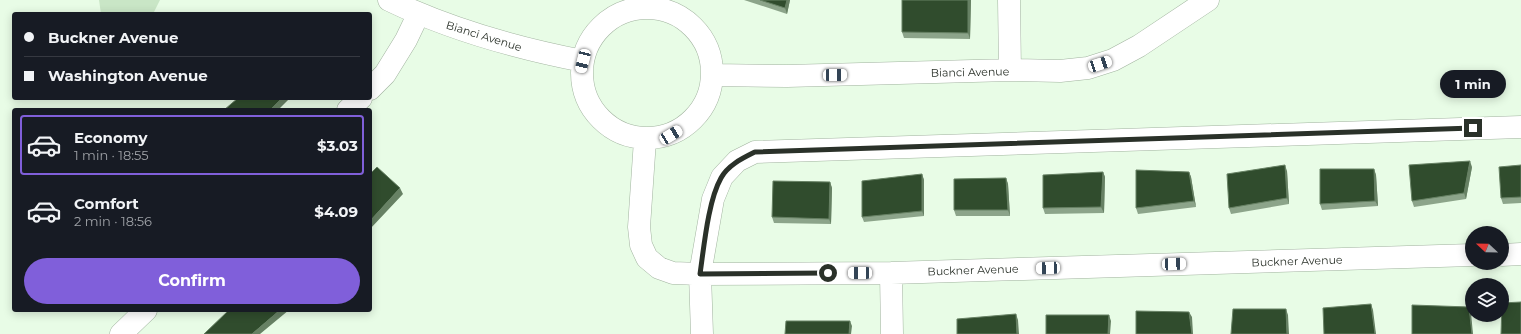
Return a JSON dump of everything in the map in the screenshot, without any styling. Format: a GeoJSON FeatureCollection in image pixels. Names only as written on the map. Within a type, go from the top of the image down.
{"type":"FeatureCollection","features":[{"type":"Feature","properties":{"kind":"street","name":"Bianci Avenue"},"geometry":{"type":"LineString","coordinates":[[389,0],[418,14],[462,31],[507,44],[583,61]]}},
{"type":"Feature","properties":{"kind":"street"},"geometry":{"type":"LineString","coordinates":[[1009,0],[1010,70]]}},
{"type":"Feature","properties":{"kind":"street","name":"Bianci Avenue"},"geometry":{"type":"LineString","coordinates":[[713,75],[787,76],[1010,70],[1060,71],[1088,68],[1112,60],[1139,46],[1208,0]]}},
{"type":"Feature","properties":{"kind":"street"},"geometry":{"type":"LineString","coordinates":[[659,5],[695,27],[709,49],[713,75],[708,100],[693,121],[671,135],[645,140],[620,134],[599,119],[586,98],[581,72],[586,47],[601,25],[623,12],[659,5]]}},
{"type":"Feature","properties":{"kind":"street"},"geometry":{"type":"LineString","coordinates":[[372,87],[385,74],[406,40],[418,14]]}},
{"type":"Feature","properties":{"kind":"street"},"geometry":{"type":"LineString","coordinates":[[350,108],[359,100]]}},
{"type":"Feature","properties":{"kind":"street"},"geometry":{"type":"LineString","coordinates":[[702,334],[700,274],[712,199],[722,177],[737,161],[755,152],[1521,127]]}},
{"type":"Feature","properties":{"kind":"street","name":"Buckner Avenue"},"geometry":{"type":"LineString","coordinates":[[645,140],[639,227],[641,245],[647,258],[659,268],[673,273],[891,273],[1465,256]]}},
{"type":"Feature","properties":{"kind":"street"},"geometry":{"type":"LineString","coordinates":[[1509,255],[1521,254]]}},
{"type":"Feature","properties":{"kind":"street"},"geometry":{"type":"LineString","coordinates":[[891,273],[892,334]]}},
{"type":"Feature","properties":{"kind":"street"},"geometry":{"type":"LineString","coordinates":[[122,334],[144,312]]}},
{"type":"Feature","properties":{"kind":"green space"},"geometry":{"type":"Polygon","coordinates":[[[99,0],[160,0],[154,12],[101,12],[99,0]]]}},
{"type":"Feature","properties":{"kind":"building"},"geometry":{"type":"Polygon","coordinates":[[[760,0],[787,0],[785,8],[760,0]]]}},
{"type":"Feature","properties":{"kind":"building"},"geometry":{"type":"Polygon","coordinates":[[[902,0],[968,0],[968,33],[902,32],[902,0]]]}},
{"type":"Feature","properties":{"kind":"building"},"geometry":{"type":"Polygon","coordinates":[[[236,100],[280,100],[272,108],[226,108],[236,100]]]}},
{"type":"Feature","properties":{"kind":"building"},"geometry":{"type":"Polygon","coordinates":[[[1470,161],[1464,193],[1412,201],[1409,165],[1470,161]]]}},
{"type":"Feature","properties":{"kind":"building"},"geometry":{"type":"Polygon","coordinates":[[[1285,165],[1287,198],[1229,208],[1227,174],[1285,165]]]}},
{"type":"Feature","properties":{"kind":"building"},"geometry":{"type":"Polygon","coordinates":[[[1521,165],[1521,197],[1501,198],[1499,167],[1521,165]]]}},
{"type":"Feature","properties":{"kind":"building"},"geometry":{"type":"Polygon","coordinates":[[[377,167],[400,188],[372,219],[372,172],[377,167]]]}},
{"type":"Feature","properties":{"kind":"building"},"geometry":{"type":"Polygon","coordinates":[[[1320,169],[1374,169],[1375,201],[1320,204],[1320,169]]]}},
{"type":"Feature","properties":{"kind":"building"},"geometry":{"type":"Polygon","coordinates":[[[1136,170],[1189,172],[1194,201],[1136,208],[1136,170]]]}},
{"type":"Feature","properties":{"kind":"building"},"geometry":{"type":"Polygon","coordinates":[[[1103,172],[1101,207],[1043,208],[1043,175],[1103,172]]]}},
{"type":"Feature","properties":{"kind":"building"},"geometry":{"type":"Polygon","coordinates":[[[922,174],[922,211],[862,217],[862,181],[922,174]]]}},
{"type":"Feature","properties":{"kind":"building"},"geometry":{"type":"Polygon","coordinates":[[[1006,178],[1008,210],[954,210],[954,179],[1006,178]]]}},
{"type":"Feature","properties":{"kind":"building"},"geometry":{"type":"Polygon","coordinates":[[[773,181],[830,182],[829,219],[772,217],[773,181]]]}},
{"type":"Feature","properties":{"kind":"building"},"geometry":{"type":"Polygon","coordinates":[[[1521,302],[1521,334],[1501,334],[1501,322],[1509,322],[1509,303],[1521,302]]]}},
{"type":"Feature","properties":{"kind":"building"},"geometry":{"type":"Polygon","coordinates":[[[1371,304],[1375,334],[1324,334],[1323,308],[1371,304]]]}},
{"type":"Feature","properties":{"kind":"building"},"geometry":{"type":"Polygon","coordinates":[[[1412,305],[1465,307],[1465,322],[1471,322],[1472,334],[1412,334],[1412,305]]]}},
{"type":"Feature","properties":{"kind":"building"},"geometry":{"type":"Polygon","coordinates":[[[1233,309],[1286,309],[1287,334],[1231,334],[1233,309]]]}},
{"type":"Feature","properties":{"kind":"building"},"geometry":{"type":"Polygon","coordinates":[[[1136,311],[1189,312],[1192,334],[1136,334],[1136,311]]]}},
{"type":"Feature","properties":{"kind":"building"},"geometry":{"type":"Polygon","coordinates":[[[227,312],[278,312],[252,334],[204,334],[227,312]]]}},
{"type":"Feature","properties":{"kind":"building"},"geometry":{"type":"Polygon","coordinates":[[[1016,314],[1017,334],[957,334],[957,319],[1016,314]]]}},
{"type":"Feature","properties":{"kind":"building"},"geometry":{"type":"Polygon","coordinates":[[[1046,315],[1109,315],[1108,334],[1046,334],[1046,315]]]}},
{"type":"Feature","properties":{"kind":"building"},"geometry":{"type":"Polygon","coordinates":[[[786,321],[850,321],[849,334],[785,334],[786,321]]]}},
{"type":"Feature","properties":{"kind":"route"},"geometry":{"type":"LineString","coordinates":[[828,273],[700,274],[712,199],[722,177],[737,161],[755,152],[1473,128]]}}]}
